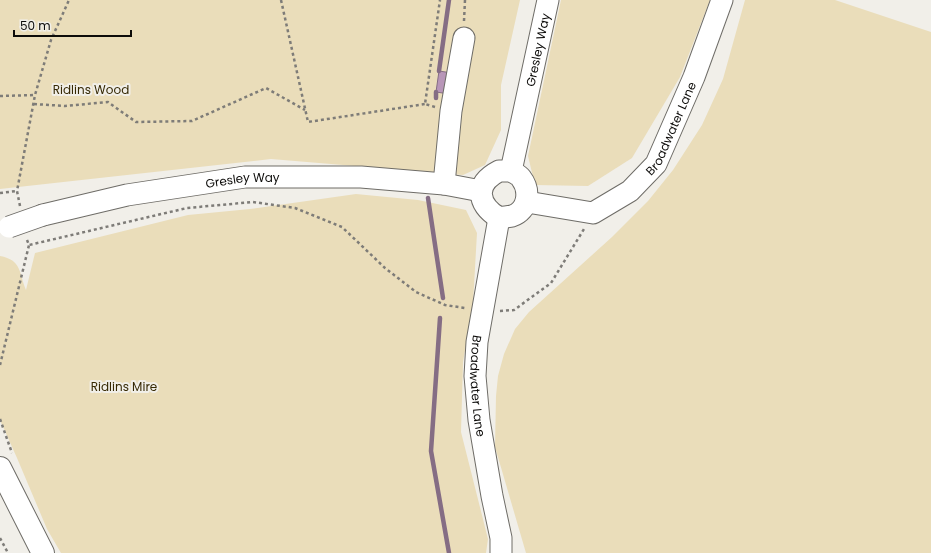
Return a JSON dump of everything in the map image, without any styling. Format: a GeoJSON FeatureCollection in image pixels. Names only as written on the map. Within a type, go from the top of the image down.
{"type":"FeatureCollection","features":[{"type":"Feature","properties":{"kind":"highway"},"geometry":{"type":"LineString","coordinates":[[0,468],[43,553]]}},
{"type":"Feature","properties":{"kind":"street","name":"Gresley Way"},"geometry":{"type":"LineString","coordinates":[[511,171],[548,0]]}},
{"type":"Feature","properties":{"kind":"street","name":"Broadwater Lane"},"geometry":{"type":"LineString","coordinates":[[594,213],[630,191],[656,164],[694,77],[722,0]]}},
{"type":"Feature","properties":{"kind":"street"},"geometry":{"type":"LineString","coordinates":[[444,184],[451,111],[464,38]]}},
{"type":"Feature","properties":{"kind":"street"},"geometry":{"type":"LineString","coordinates":[[499,171],[511,171],[521,178],[527,189],[526,202],[520,212],[512,216],[499,218],[490,212],[483,203],[481,191],[488,177],[499,171]]}},
{"type":"Feature","properties":{"kind":"street","name":"Gresley Way"},"geometry":{"type":"LineString","coordinates":[[3,229],[43,216],[127,195],[245,177],[360,177],[444,184],[481,191]]}},
{"type":"Feature","properties":{"kind":"street"},"geometry":{"type":"LineString","coordinates":[[526,202],[594,213]]}},
{"type":"Feature","properties":{"kind":"street","name":"Broadwater Lane"},"geometry":{"type":"LineString","coordinates":[[499,218],[477,342],[475,376],[479,420],[501,538],[501,553]]}},
{"type":"Feature","properties":{"kind":"path"},"geometry":{"type":"LineString","coordinates":[[20,206],[17,191],[35,95],[51,40],[69,0]]}},
{"type":"Feature","properties":{"kind":"path"},"geometry":{"type":"LineString","coordinates":[[281,0],[308,122],[425,104],[451,111]]}},
{"type":"Feature","properties":{"kind":"path"},"geometry":{"type":"LineString","coordinates":[[425,104],[440,0]]}},
{"type":"Feature","properties":{"kind":"path"},"geometry":{"type":"LineString","coordinates":[[34,104],[65,106],[108,102],[136,122],[192,121],[266,88],[305,110]]}},
{"type":"Feature","properties":{"kind":"path"},"geometry":{"type":"LineString","coordinates":[[0,96],[35,95]]}},
{"type":"Feature","properties":{"kind":"path"},"geometry":{"type":"LineString","coordinates":[[0,193],[17,191]]}},
{"type":"Feature","properties":{"kind":"path"},"geometry":{"type":"LineString","coordinates":[[29,245],[186,208],[253,202],[295,208],[342,227],[385,268],[416,292],[445,305],[482,311],[514,310],[551,283],[594,213]]}},
{"type":"Feature","properties":{"kind":"path"},"geometry":{"type":"LineString","coordinates":[[0,365],[29,245],[27,238]]}},
{"type":"Feature","properties":{"kind":"path"},"geometry":{"type":"LineString","coordinates":[[0,538],[8,553]]}},
{"type":"Feature","properties":{"kind":"green space","name":"Ridlins Wood"},"geometry":{"type":"Polygon","coordinates":[[[0,0],[520,0],[501,85],[501,130],[485,165],[463,175],[271,159],[0,189],[0,0]]]}},
{"type":"Feature","properties":{"kind":"green space"},"geometry":{"type":"Polygon","coordinates":[[[561,0],[710,0],[680,77],[632,158],[588,186],[535,185],[528,156],[561,0]]]}},
{"type":"Feature","properties":{"kind":"green space"},"geometry":{"type":"Polygon","coordinates":[[[745,0],[835,0],[931,32],[931,553],[526,553],[495,447],[496,396],[498,376],[504,354],[515,329],[529,312],[612,237],[648,201],[673,170],[702,125],[723,79],[745,0]]]}},
{"type":"Feature","properties":{"kind":"green space","name":"Ridlins Mire"},"geometry":{"type":"Polygon","coordinates":[[[356,194],[418,200],[466,210],[477,233],[473,303],[463,362],[461,432],[488,539],[486,553],[61,553],[47,529],[0,420],[0,256],[7,258],[16,264],[19,268],[26,290],[35,253],[188,215],[250,209],[356,194]]]}},
{"type":"Feature","properties":{"kind":"shaded area"},"geometry":{"type":"Polygon","coordinates":[[[439,71],[452,73],[449,94],[436,92],[439,71]]]}},
{"type":"Feature","properties":{"kind":"waterway"},"geometry":{"type":"LineString","coordinates":[[439,71],[449,0]]}},
{"type":"Feature","properties":{"kind":"waterway"},"geometry":{"type":"LineString","coordinates":[[436,92],[436,98]]}},
{"type":"Feature","properties":{"kind":"waterway"},"geometry":{"type":"LineString","coordinates":[[428,198],[443,298]]}},
{"type":"Feature","properties":{"kind":"waterway"},"geometry":{"type":"LineString","coordinates":[[440,318],[431,451],[449,553]]}}]}
